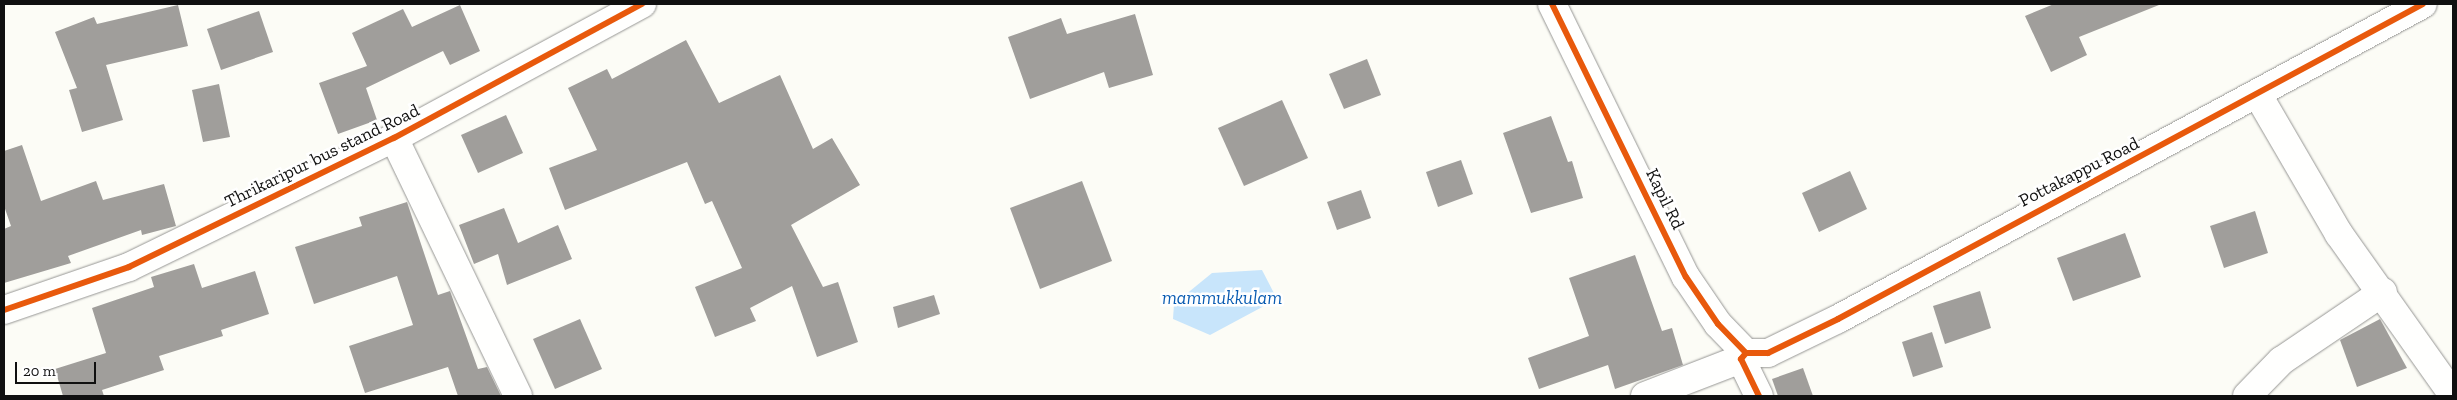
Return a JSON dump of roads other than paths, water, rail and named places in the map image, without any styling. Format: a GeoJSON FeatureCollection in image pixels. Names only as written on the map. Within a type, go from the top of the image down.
{"type":"FeatureCollection","features":[{"type":"Feature","properties":{"kind":"street","name":"Thrikaripur bus stand Road"},"geometry":{"type":"LineString","coordinates":[[4,310],[129,267],[394,138],[642,4]]}},
{"type":"Feature","properties":{"kind":"street","name":"Kapil Rd"},"geometry":{"type":"LineString","coordinates":[[1552,4],[1686,277],[1718,324],[1743,356],[1759,396]]}},
{"type":"Feature","properties":{"kind":"street","name":"Pottakappu Road"},"geometry":{"type":"LineString","coordinates":[[1645,396],[1743,356],[1768,353],[1838,319],[1976,242],[2258,95],[2423,4]]}},
{"type":"Feature","properties":{"kind":"street"},"geometry":{"type":"LineString","coordinates":[[2258,95],[2339,234],[2383,292],[2453,395]]}},
{"type":"Feature","properties":{"kind":"street"},"geometry":{"type":"LineString","coordinates":[[394,138],[518,396]]}},
{"type":"Feature","properties":{"kind":"street"},"geometry":{"type":"LineString","coordinates":[[2247,396],[2281,361],[2383,292]]}},
{"type":"Feature","properties":{"kind":"water","name":"mammukkulam"},"geometry":{"type":"Polygon","coordinates":[[[1262,270],[1277,299],[1210,335],[1173,319],[1174,304],[1212,273],[1262,270]]]}}]}
